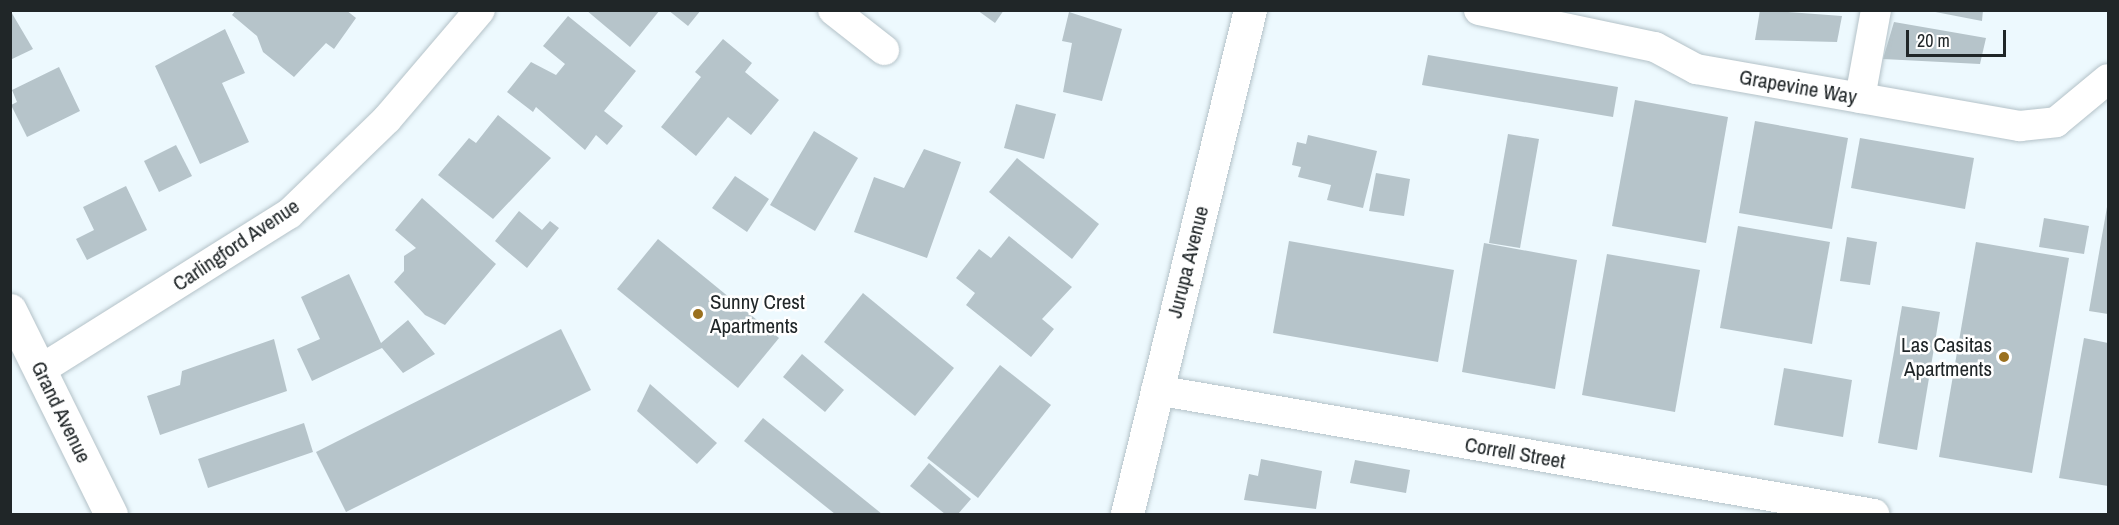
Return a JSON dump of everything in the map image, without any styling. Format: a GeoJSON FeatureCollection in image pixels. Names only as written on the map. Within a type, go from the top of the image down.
{"type":"FeatureCollection","features":[{"type":"Feature","properties":{"kind":"main road","name":"Jurupa Avenue"},"geometry":{"type":"LineString","coordinates":[[1126,514],[1250,10]]}},
{"type":"Feature","properties":{"kind":"main road","name":"Grand Avenue"},"geometry":{"type":"LineString","coordinates":[[10,310],[111,514]]}},
{"type":"Feature","properties":{"kind":"street","name":"Carlingford Avenue"},"geometry":{"type":"LineString","coordinates":[[40,370],[289,214],[387,118],[480,10]]}},
{"type":"Feature","properties":{"kind":"street"},"geometry":{"type":"LineString","coordinates":[[833,10],[884,50]]}},
{"type":"Feature","properties":{"kind":"street","name":"Grapevine Way"},"geometry":{"type":"LineString","coordinates":[[1479,10],[1655,47],[1696,69],[2020,126],[2056,122],[2109,79]]}},
{"type":"Feature","properties":{"kind":"street"},"geometry":{"type":"LineString","coordinates":[[1860,98],[1876,10]]}},
{"type":"Feature","properties":{"kind":"street","name":"Correll Street"},"geometry":{"type":"LineString","coordinates":[[1156,390],[1874,514]]}},
{"type":"Feature","properties":{"kind":"building"},"geometry":{"type":"Polygon","coordinates":[[[10,10],[33,49],[10,60],[10,10]]]}},
{"type":"Feature","properties":{"kind":"building"},"geometry":{"type":"Polygon","coordinates":[[[236,10],[346,10],[356,18],[334,49],[326,43],[294,77],[263,52],[257,36],[232,15],[236,10]]]}},
{"type":"Feature","properties":{"kind":"building"},"geometry":{"type":"Polygon","coordinates":[[[586,10],[660,10],[630,47],[586,10]]]}},
{"type":"Feature","properties":{"kind":"building"},"geometry":{"type":"Polygon","coordinates":[[[668,10],[701,10],[688,26],[668,10]]]}},
{"type":"Feature","properties":{"kind":"building"},"geometry":{"type":"Polygon","coordinates":[[[977,10],[1004,10],[995,23],[977,10]]]}},
{"type":"Feature","properties":{"kind":"building"},"geometry":{"type":"Polygon","coordinates":[[[1760,10],[1842,16],[1837,42],[1755,40],[1760,10]]]}},
{"type":"Feature","properties":{"kind":"building"},"geometry":{"type":"Polygon","coordinates":[[[1925,10],[1983,10],[1982,21],[1925,10]]]}},
{"type":"Feature","properties":{"kind":"building"},"geometry":{"type":"Polygon","coordinates":[[[1069,12],[1122,29],[1102,101],[1063,92],[1072,43],[1062,41],[1069,12]]]}},
{"type":"Feature","properties":{"kind":"building"},"geometry":{"type":"Polygon","coordinates":[[[568,16],[636,71],[604,111],[623,126],[607,145],[596,135],[585,150],[536,107],[533,112],[507,92],[531,62],[556,75],[565,64],[543,46],[568,16]]]}},
{"type":"Feature","properties":{"kind":"building"},"geometry":{"type":"Polygon","coordinates":[[[1894,22],[1986,38],[1980,64],[1883,59],[1894,22]]]}},
{"type":"Feature","properties":{"kind":"building"},"geometry":{"type":"Polygon","coordinates":[[[225,29],[245,73],[222,83],[249,142],[200,164],[155,66],[225,29]]]}},
{"type":"Feature","properties":{"kind":"building"},"geometry":{"type":"Polygon","coordinates":[[[723,39],[752,63],[745,72],[779,100],[751,135],[728,117],[696,156],[661,127],[701,77],[695,72],[723,39]]]}},
{"type":"Feature","properties":{"kind":"building"},"geometry":{"type":"Polygon","coordinates":[[[1428,55],[1618,87],[1613,117],[1422,85],[1428,55]]]}},
{"type":"Feature","properties":{"kind":"building"},"geometry":{"type":"Polygon","coordinates":[[[59,67],[80,111],[27,137],[11,105],[17,102],[12,90],[59,67]]]}},
{"type":"Feature","properties":{"kind":"building"},"geometry":{"type":"Polygon","coordinates":[[[1635,100],[1728,117],[1706,243],[1612,226],[1635,100]]]}},
{"type":"Feature","properties":{"kind":"building"},"geometry":{"type":"Polygon","coordinates":[[[1016,104],[1056,114],[1044,159],[1004,148],[1016,104]]]}},
{"type":"Feature","properties":{"kind":"building"},"geometry":{"type":"Polygon","coordinates":[[[498,115],[551,158],[493,219],[438,175],[469,138],[476,143],[498,115]]]}},
{"type":"Feature","properties":{"kind":"building"},"geometry":{"type":"Polygon","coordinates":[[[1755,121],[1848,138],[1832,229],[1739,213],[1755,121]]]}},
{"type":"Feature","properties":{"kind":"building"},"geometry":{"type":"Polygon","coordinates":[[[814,131],[858,158],[815,231],[770,205],[814,131]]]}},
{"type":"Feature","properties":{"kind":"building"},"geometry":{"type":"Polygon","coordinates":[[[1508,134],[1539,139],[1520,248],[1489,243],[1508,134]]]}},
{"type":"Feature","properties":{"kind":"building"},"geometry":{"type":"Polygon","coordinates":[[[1308,135],[1377,151],[1363,208],[1327,200],[1331,185],[1298,177],[1301,167],[1292,165],[1297,142],[1306,144],[1308,135]]]}},
{"type":"Feature","properties":{"kind":"building"},"geometry":{"type":"Polygon","coordinates":[[[1860,138],[1974,158],[1965,209],[1851,188],[1860,138]]]}},
{"type":"Feature","properties":{"kind":"building"},"geometry":{"type":"Polygon","coordinates":[[[176,145],[192,176],[159,192],[144,161],[176,145]]]}},
{"type":"Feature","properties":{"kind":"building"},"geometry":{"type":"Polygon","coordinates":[[[924,149],[961,162],[927,258],[854,232],[874,177],[904,188],[924,149]]]}},
{"type":"Feature","properties":{"kind":"building"},"geometry":{"type":"Polygon","coordinates":[[[1017,158],[1099,224],[1072,259],[989,192],[1017,158]]]}},
{"type":"Feature","properties":{"kind":"building"},"geometry":{"type":"Polygon","coordinates":[[[1376,173],[1410,179],[1404,216],[1369,211],[1376,173]]]}},
{"type":"Feature","properties":{"kind":"building"},"geometry":{"type":"Polygon","coordinates":[[[735,176],[769,199],[747,232],[712,208],[735,176]]]}},
{"type":"Feature","properties":{"kind":"building"},"geometry":{"type":"Polygon","coordinates":[[[126,186],[147,230],[87,260],[76,239],[94,230],[83,207],[126,186]]]}},
{"type":"Feature","properties":{"kind":"building"},"geometry":{"type":"Polygon","coordinates":[[[422,198],[496,264],[445,325],[425,315],[394,282],[404,271],[404,256],[416,248],[395,230],[422,198]]]}},
{"type":"Feature","properties":{"kind":"building"},"geometry":{"type":"Polygon","coordinates":[[[2108,208],[2108,314],[2089,311],[2108,208]]]}},
{"type":"Feature","properties":{"kind":"building"},"geometry":{"type":"Polygon","coordinates":[[[519,211],[542,230],[550,221],[559,228],[527,268],[495,241],[519,211]]]}},
{"type":"Feature","properties":{"kind":"building"},"geometry":{"type":"Polygon","coordinates":[[[2044,218],[2089,226],[2084,254],[2039,247],[2044,218]]]}},
{"type":"Feature","properties":{"kind":"building"},"geometry":{"type":"Polygon","coordinates":[[[1738,226],[1830,242],[1812,344],[1720,328],[1738,226]]]}},
{"type":"Feature","properties":{"kind":"building"},"geometry":{"type":"Polygon","coordinates":[[[1009,236],[1072,287],[1042,319],[1054,329],[1031,357],[966,305],[975,293],[956,278],[979,249],[991,258],[1009,236]]]}},
{"type":"Feature","properties":{"kind":"building","name":"Las Casitas Apartments"},"geometry":{"type":"Polygon","coordinates":[[[1847,237],[1877,242],[1870,285],[1840,281],[1847,237]]]}},
{"type":"Feature","properties":{"kind":"building","name":"Sunny Crest Apartments"},"geometry":{"type":"Polygon","coordinates":[[[658,239],[779,338],[738,388],[617,289],[658,239]]]}},
{"type":"Feature","properties":{"kind":"building"},"geometry":{"type":"Polygon","coordinates":[[[1289,241],[1454,270],[1438,362],[1273,333],[1289,241]]]}},
{"type":"Feature","properties":{"kind":"building","name":"Las Casitas Apartments"},"geometry":{"type":"Polygon","coordinates":[[[1976,242],[2069,258],[2032,473],[1939,457],[1976,242]]]}},
{"type":"Feature","properties":{"kind":"building"},"geometry":{"type":"Polygon","coordinates":[[[1484,243],[1577,260],[1555,389],[1462,372],[1484,243]]]}},
{"type":"Feature","properties":{"kind":"building"},"geometry":{"type":"Polygon","coordinates":[[[1607,254],[1700,270],[1675,412],[1582,395],[1607,254]]]}},
{"type":"Feature","properties":{"kind":"building"},"geometry":{"type":"Polygon","coordinates":[[[349,274],[381,343],[408,320],[435,354],[403,373],[382,348],[312,381],[297,349],[320,339],[301,297],[349,274]]]}},
{"type":"Feature","properties":{"kind":"building","name":"Sunny Crest Apartments"},"geometry":{"type":"Polygon","coordinates":[[[863,293],[954,368],[915,416],[824,342],[863,293]]]}},
{"type":"Feature","properties":{"kind":"building","name":"Las Casitas Apartments"},"geometry":{"type":"Polygon","coordinates":[[[1902,306],[1940,312],[1917,450],[1878,443],[1902,306]]]}},
{"type":"Feature","properties":{"kind":"building"},"geometry":{"type":"Polygon","coordinates":[[[561,329],[591,390],[346,512],[316,452],[561,329]]]}},
{"type":"Feature","properties":{"kind":"building"},"geometry":{"type":"Polygon","coordinates":[[[2084,338],[2108,343],[2108,486],[2059,478],[2084,338]]]}},
{"type":"Feature","properties":{"kind":"building"},"geometry":{"type":"Polygon","coordinates":[[[274,339],[287,391],[160,435],[147,396],[180,385],[182,371],[274,339]]]}},
{"type":"Feature","properties":{"kind":"building","name":"Sunny Crest Apartments"},"geometry":{"type":"Polygon","coordinates":[[[802,354],[844,390],[825,412],[783,377],[802,354]]]}},
{"type":"Feature","properties":{"kind":"building"},"geometry":{"type":"Polygon","coordinates":[[[1000,365],[1051,405],[978,498],[927,458],[1000,365]]]}},
{"type":"Feature","properties":{"kind":"building","name":"Las Casitas Apartments"},"geometry":{"type":"Polygon","coordinates":[[[1784,368],[1852,380],[1843,437],[1774,425],[1784,368]]]}},
{"type":"Feature","properties":{"kind":"building"},"geometry":{"type":"Polygon","coordinates":[[[650,384],[717,443],[697,464],[637,411],[650,384]]]}},
{"type":"Feature","properties":{"kind":"building"},"geometry":{"type":"Polygon","coordinates":[[[763,418],[882,514],[835,514],[744,441],[763,418]]]}},
{"type":"Feature","properties":{"kind":"building"},"geometry":{"type":"Polygon","coordinates":[[[304,423],[313,452],[208,488],[198,459],[304,423]]]}},
{"type":"Feature","properties":{"kind":"building"},"geometry":{"type":"Polygon","coordinates":[[[1261,459],[1322,471],[1316,509],[1244,500],[1249,474],[1258,476],[1261,459]]]}},
{"type":"Feature","properties":{"kind":"building"},"geometry":{"type":"Polygon","coordinates":[[[1355,460],[1410,470],[1406,493],[1350,483],[1355,460]]]}},
{"type":"Feature","properties":{"kind":"building"},"geometry":{"type":"Polygon","coordinates":[[[929,463],[971,499],[958,514],[945,514],[910,486],[929,463]]]}},
{"type":"Feature","properties":{"kind":"place","name":"Sunny Crest Apartments"},"geometry":{"type":"Point","coordinates":[698,314]}},
{"type":"Feature","properties":{"kind":"place","name":"Las Casitas Apartments"},"geometry":{"type":"Point","coordinates":[2004,357]}}]}
